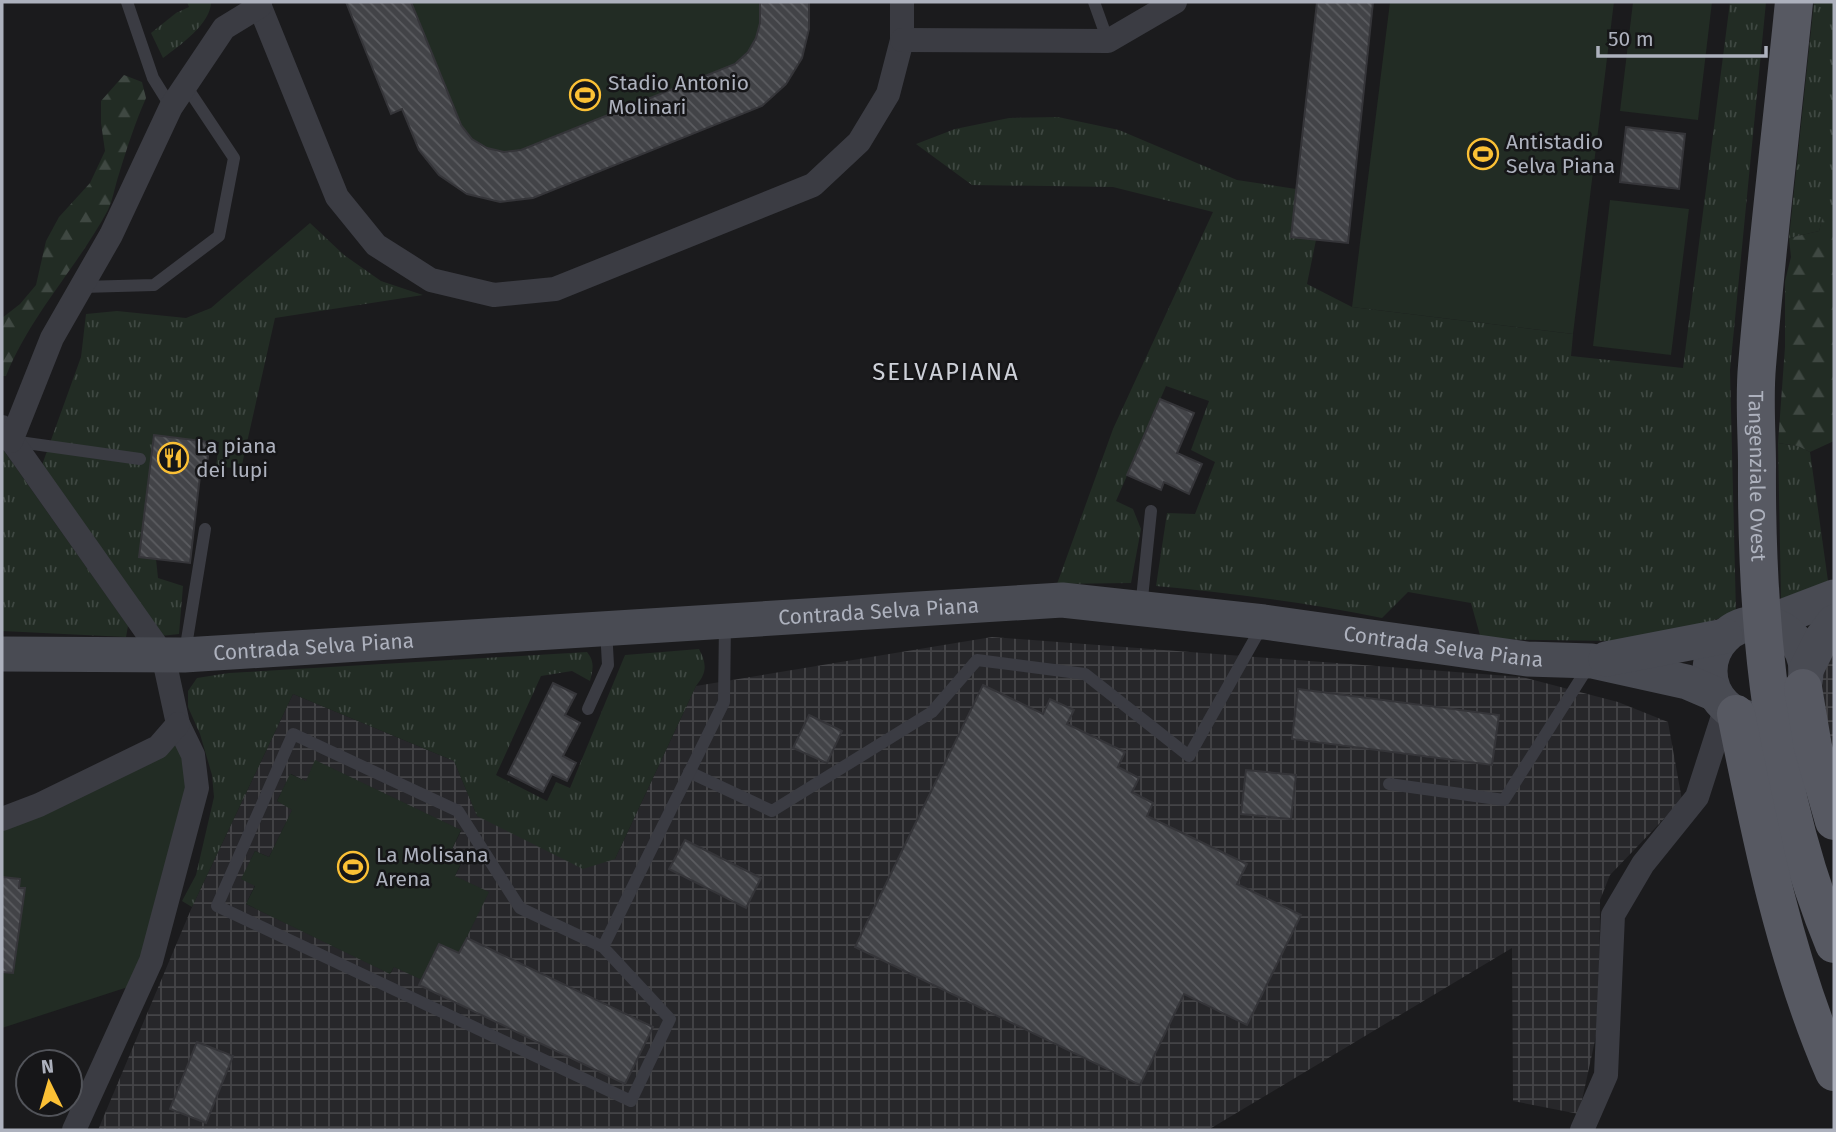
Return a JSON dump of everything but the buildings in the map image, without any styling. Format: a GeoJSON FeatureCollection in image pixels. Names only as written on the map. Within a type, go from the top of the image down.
{"type":"FeatureCollection","features":[{"type":"Feature","properties":{"kind":"main road","name":"Tangenziale Ovest"},"geometry":{"type":"LineString","coordinates":[[1794,2],[1757,368],[1756,552],[1767,679],[1788,797],[1805,863],[1834,944]]}},
{"type":"Feature","properties":{"kind":"main road"},"geometry":{"type":"LineString","coordinates":[[1805,679],[1813,747],[1834,821]]}},
{"type":"Feature","properties":{"kind":"main road"},"geometry":{"type":"LineString","coordinates":[[1726,705],[1804,988],[1834,1072]]}},
{"type":"Feature","properties":{"kind":"street"},"geometry":{"type":"LineString","coordinates":[[74,1130],[151,961],[197,788],[193,755],[178,724],[173,655],[7,434],[52,338],[111,235],[171,107],[224,28],[259,4],[337,197],[376,245],[431,280],[494,295],[555,289],[813,186],[859,142],[888,94],[902,40],[902,2]]}},
{"type":"Feature","properties":{"kind":"street"},"geometry":{"type":"LineString","coordinates":[[902,40],[1108,41],[1175,2]]}},
{"type":"Feature","properties":{"kind":"street"},"geometry":{"type":"LineString","coordinates":[[1592,661],[1726,636],[1744,625],[1765,624],[1834,597]]}},
{"type":"Feature","properties":{"kind":"street","name":"Contrada Selva Piana"},"geometry":{"type":"LineString","coordinates":[[2,654],[173,655],[1062,600],[1264,622],[1527,659],[1592,661]]}},
{"type":"Feature","properties":{"kind":"street"},"geometry":{"type":"LineString","coordinates":[[1592,661],[1686,682],[1749,719],[1763,719],[1776,716],[1787,709],[1805,679],[1822,638],[1834,622]]}},
{"type":"Feature","properties":{"kind":"street"},"geometry":{"type":"LineString","coordinates":[[1765,624],[1786,632],[1801,648],[1805,679]]}},
{"type":"Feature","properties":{"kind":"street"},"geometry":{"type":"LineString","coordinates":[[1726,636],[1713,653],[1711,663],[1712,684],[1726,705]]}},
{"type":"Feature","properties":{"kind":"street"},"geometry":{"type":"LineString","coordinates":[[1582,1130],[1606,1075],[1613,915],[1643,864],[1697,797],[1726,705]]}},
{"type":"Feature","properties":{"kind":"street"},"geometry":{"type":"LineString","coordinates":[[2,819],[158,747],[178,724]]}},
{"type":"Feature","properties":{"kind":"lane"},"geometry":{"type":"LineString","coordinates":[[127,2],[153,78],[171,107]]}},
{"type":"Feature","properties":{"kind":"lane"},"geometry":{"type":"LineString","coordinates":[[1094,2],[1108,41]]}},
{"type":"Feature","properties":{"kind":"lane"},"geometry":{"type":"LineString","coordinates":[[82,287],[154,285],[219,236],[234,158],[186,86]]}},
{"type":"Feature","properties":{"kind":"lane"},"geometry":{"type":"LineString","coordinates":[[7,434],[139,459]]}},
{"type":"Feature","properties":{"kind":"lane"},"geometry":{"type":"LineString","coordinates":[[1141,608],[1151,511]]}},
{"type":"Feature","properties":{"kind":"lane"},"geometry":{"type":"LineString","coordinates":[[173,655],[205,529]]}},
{"type":"Feature","properties":{"kind":"lane"},"geometry":{"type":"LineString","coordinates":[[603,947],[724,702],[725,622]]}},
{"type":"Feature","properties":{"kind":"lane"},"geometry":{"type":"LineString","coordinates":[[689,772],[772,811],[932,712],[977,660],[1085,674],[1189,756],[1264,622]]}},
{"type":"Feature","properties":{"kind":"lane"},"geometry":{"type":"LineString","coordinates":[[588,709],[608,664],[606,629]]}},
{"type":"Feature","properties":{"kind":"lane"},"geometry":{"type":"LineString","coordinates":[[1389,784],[1504,800],[1592,661]]}},
{"type":"Feature","properties":{"kind":"lane"},"geometry":{"type":"LineString","coordinates":[[293,734],[457,811],[520,908],[603,947],[670,1019],[631,1101],[217,906],[293,734]]}},
{"type":"Feature","properties":{"kind":"shaded area"},"geometry":{"type":"Polygon","coordinates":[[[992,637],[1522,677],[1618,702],[1668,722],[1682,800],[1610,875],[1600,900],[1599,1022],[1579,1114],[1513,1101],[1512,948],[1208,1130],[98,1130],[192,907],[293,694],[454,761],[477,816],[615,859],[696,686],[992,637]],[[291,774],[277,801],[293,809],[269,857],[255,851],[242,879],[255,885],[246,904],[391,973],[394,966],[439,944],[459,953],[455,876],[465,856],[452,849],[461,831],[305,781],[291,774]]]}},
{"type":"Feature","properties":{"kind":"shaded area"},"geometry":{"type":"Polygon","coordinates":[[[1834,640],[1834,780],[1822,735],[1819,669],[1834,640]]]}},
{"type":"Feature","properties":{"kind":"green space"},"geometry":{"type":"Polygon","coordinates":[[[187,2],[211,2],[210,10],[193,34],[163,58],[151,33],[176,13],[189,7],[187,2]]]}},
{"type":"Feature","properties":{"kind":"green space","name":"Stadio Antonio Molinari"},"geometry":{"type":"Polygon","coordinates":[[[359,2],[809,2],[809,19],[800,60],[785,82],[762,106],[533,198],[500,202],[467,193],[439,175],[419,150],[359,2]]]}},
{"type":"Feature","properties":{"kind":"green space","name":"Antistadio Selva Piana"},"geometry":{"type":"Polygon","coordinates":[[[1390,2],[1614,2],[1573,334],[1352,307],[1390,2]]]}},
{"type":"Feature","properties":{"kind":"green space"},"geometry":{"type":"Polygon","coordinates":[[[1633,2],[1712,2],[1698,120],[1620,111],[1633,2]]]}},
{"type":"Feature","properties":{"kind":"green space"},"geometry":{"type":"Polygon","coordinates":[[[1730,2],[1766,2],[1730,370],[1736,613],[1686,629],[1613,641],[1481,639],[1471,603],[1408,592],[1382,618],[1269,599],[1156,586],[1167,513],[1195,514],[1215,462],[1191,450],[1209,401],[1166,386],[1116,501],[1133,509],[1141,529],[1131,583],[1057,584],[1113,429],[1213,212],[1113,187],[972,185],[916,144],[955,129],[1009,118],[1058,117],[1119,130],[1237,180],[1296,189],[1291,237],[1316,240],[1307,284],[1352,307],[1573,334],[1571,356],[1683,368],[1730,2]]]}},
{"type":"Feature","properties":{"kind":"green space"},"geometry":{"type":"Polygon","coordinates":[[[1814,2],[1834,2],[1834,221],[1823,217],[1819,231],[1789,238],[1814,2]]]}},
{"type":"Feature","properties":{"kind":"green space"},"geometry":{"type":"Polygon","coordinates":[[[124,75],[142,82],[146,98],[128,145],[110,206],[28,332],[6,376],[2,376],[2,318],[20,304],[36,285],[46,241],[59,217],[90,183],[105,151],[101,101],[124,75]]]}},
{"type":"Feature","properties":{"kind":"green space"},"geometry":{"type":"Polygon","coordinates":[[[1610,200],[1689,209],[1671,355],[1593,346],[1610,200]]]}},
{"type":"Feature","properties":{"kind":"green space"},"geometry":{"type":"Polygon","coordinates":[[[1823,216],[1834,221],[1834,441],[1810,452],[1798,446],[1778,443],[1785,347],[1785,281],[1791,257],[1789,238],[1819,231],[1823,216]]]}},
{"type":"Feature","properties":{"kind":"green space"},"geometry":{"type":"Polygon","coordinates":[[[310,223],[344,255],[381,281],[423,295],[275,318],[241,469],[216,466],[219,442],[154,436],[139,557],[156,559],[158,578],[183,586],[179,634],[161,636],[42,465],[81,357],[86,314],[117,311],[186,318],[211,308],[310,223]]]}},
{"type":"Feature","properties":{"kind":"green space"},"geometry":{"type":"Polygon","coordinates":[[[1778,443],[1798,446],[1810,452],[1828,581],[1781,599],[1778,443]]]}},
{"type":"Feature","properties":{"kind":"green space"},"geometry":{"type":"Polygon","coordinates":[[[2,448],[128,626],[126,637],[2,631],[2,448]]]}},
{"type":"Feature","properties":{"kind":"green space"},"geometry":{"type":"Polygon","coordinates":[[[699,649],[704,673],[615,859],[583,869],[477,816],[454,761],[293,694],[192,907],[182,901],[196,875],[214,797],[212,775],[200,734],[188,707],[188,691],[197,678],[229,673],[587,652],[593,666],[590,681],[572,671],[541,676],[496,775],[547,801],[556,782],[570,788],[625,655],[699,649]]]}},
{"type":"Feature","properties":{"kind":"green space"},"geometry":{"type":"Polygon","coordinates":[[[177,738],[190,793],[140,966],[128,987],[2,1028],[2,829],[177,738]]]}},
{"type":"Feature","properties":{"kind":"green space","name":"La Molisana Arena"},"geometry":{"type":"Polygon","coordinates":[[[315,760],[461,830],[452,849],[465,855],[455,876],[489,892],[459,953],[422,980],[394,967],[390,974],[246,904],[255,886],[241,879],[255,851],[269,857],[292,810],[277,801],[290,774],[306,781],[315,760]]]}},
{"type":"Feature","properties":{"kind":"place","name":"Stadio Antonio Molinari"},"geometry":{"type":"Point","coordinates":[585,95]}},
{"type":"Feature","properties":{"kind":"place","name":"Antistadio Selva Piana"},"geometry":{"type":"Point","coordinates":[1483,154]}},
{"type":"Feature","properties":{"kind":"place","name":"La piana dei lupi"},"geometry":{"type":"Point","coordinates":[173,458]}},
{"type":"Feature","properties":{"kind":"place","name":"La Molisana Arena"},"geometry":{"type":"Point","coordinates":[353,867]}},
{"type":"Feature","properties":{"kind":"district","name":"SELVAPIANA"},"geometry":{"type":"Point","coordinates":[946,372]}}]}
